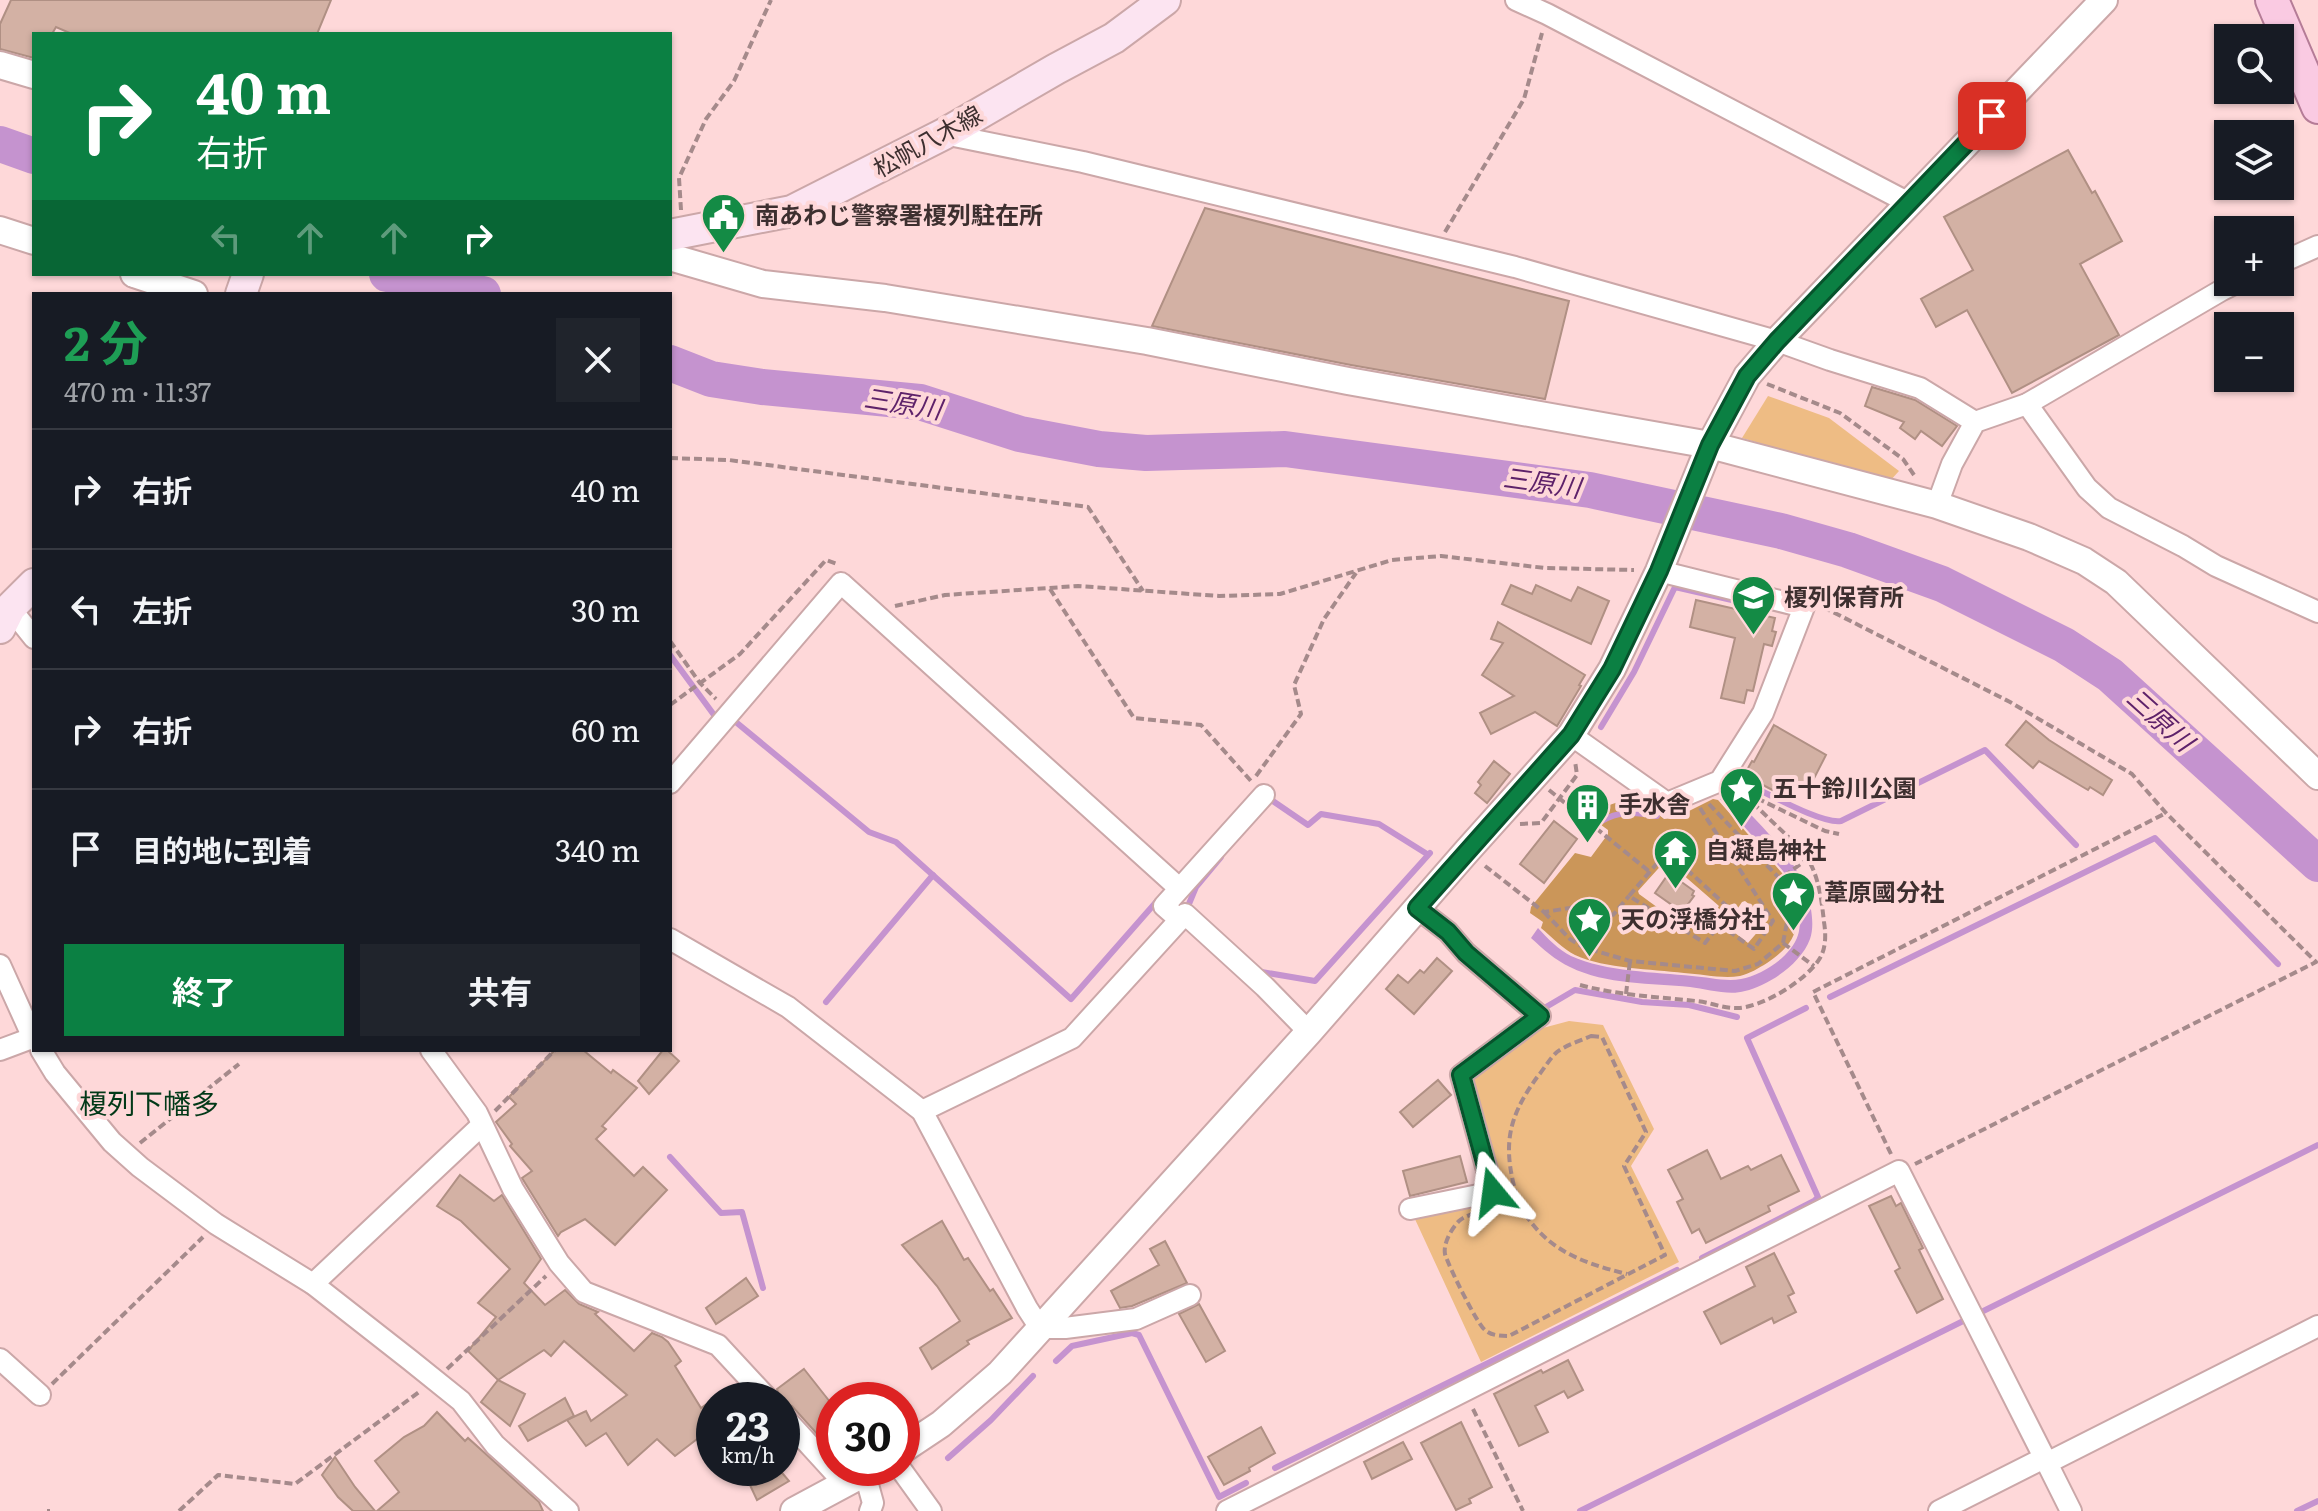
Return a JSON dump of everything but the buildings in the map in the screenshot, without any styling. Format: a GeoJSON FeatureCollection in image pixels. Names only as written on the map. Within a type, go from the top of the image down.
{"type":"FeatureCollection","features":[{"type":"Feature","properties":{"kind":"main road","name":"松帆八木線"},"geometry":{"type":"LineString","coordinates":[[674,242],[792,211],[944,134],[1114,38],[1165,0]]}},
{"type":"Feature","properties":{"kind":"main road"},"geometry":{"type":"LineString","coordinates":[[2272,0],[2318,107]]}},
{"type":"Feature","properties":{"kind":"main road"},"geometry":{"type":"LineString","coordinates":[[5,618],[32,586]]}},
{"type":"Feature","properties":{"kind":"street"},"geometry":{"type":"LineString","coordinates":[[1516,0],[1909,203]]}},
{"type":"Feature","properties":{"kind":"street"},"geometry":{"type":"LineString","coordinates":[[920,1438],[1000,1373],[1309,1032],[1571,735],[1612,669],[1662,564],[1710,445],[1747,376],[2104,0]]}},
{"type":"Feature","properties":{"kind":"street"},"geometry":{"type":"LineString","coordinates":[[0,65],[32,74]]}},
{"type":"Feature","properties":{"kind":"street"},"geometry":{"type":"LineString","coordinates":[[944,134],[1083,162],[1515,267],[1777,341],[1920,388],[1975,422]]}},
{"type":"Feature","properties":{"kind":"street"},"geometry":{"type":"LineString","coordinates":[[0,230],[32,240]]}},
{"type":"Feature","properties":{"kind":"street"},"geometry":{"type":"LineString","coordinates":[[674,242],[763,284],[885,298],[1147,341],[1363,384],[1710,445],[1937,505],[2029,537],[2084,561],[2116,582],[2313,764]]}},
{"type":"Feature","properties":{"kind":"street"},"geometry":{"type":"LineString","coordinates":[[2294,257],[2318,246]]}},
{"type":"Feature","properties":{"kind":"street"},"geometry":{"type":"LineString","coordinates":[[140,276],[188,292]]}},
{"type":"Feature","properties":{"kind":"street"},"geometry":{"type":"LineString","coordinates":[[1937,505],[1952,464],[1975,422],[2027,404],[2214,295]]}},
{"type":"Feature","properties":{"kind":"street"},"geometry":{"type":"LineString","coordinates":[[2027,404],[2087,488],[2109,508],[2216,566],[2318,612]]}},
{"type":"Feature","properties":{"kind":"street"},"geometry":{"type":"LineString","coordinates":[[1571,735],[1667,803],[1720,781],[1763,713],[1804,607],[1662,564]]}},
{"type":"Feature","properties":{"kind":"street"},"geometry":{"type":"LineString","coordinates":[[672,781],[841,583],[1179,888]]}},
{"type":"Feature","properties":{"kind":"street"},"geometry":{"type":"LineString","coordinates":[[5,618],[32,637]]}},
{"type":"Feature","properties":{"kind":"street"},"geometry":{"type":"LineString","coordinates":[[1180,920],[1164,906],[1258,789]]}},
{"type":"Feature","properties":{"kind":"street"},"geometry":{"type":"LineString","coordinates":[[1410,1209],[1493,1192],[1461,1075],[1540,1016],[1466,953],[1448,932],[1417,908]]}},
{"type":"Feature","properties":{"kind":"street"},"geometry":{"type":"LineString","coordinates":[[922,1111],[1072,1038],[1185,914],[1309,1032]]}},
{"type":"Feature","properties":{"kind":"street"},"geometry":{"type":"LineString","coordinates":[[672,940],[788,1007],[922,1111],[1040,1328]]}},
{"type":"Feature","properties":{"kind":"street"},"geometry":{"type":"LineString","coordinates":[[0,965],[32,1029]]}},
{"type":"Feature","properties":{"kind":"street"},"geometry":{"type":"LineString","coordinates":[[0,1050],[32,1048]]}},
{"type":"Feature","properties":{"kind":"street"},"geometry":{"type":"LineString","coordinates":[[44,1052],[55,1073],[112,1142],[140,1167],[216,1224],[313,1284],[435,1380],[461,1401],[495,1445],[568,1511]]}},
{"type":"Feature","properties":{"kind":"street"},"geometry":{"type":"LineString","coordinates":[[432,1052],[477,1113],[513,1189],[559,1263],[584,1292],[718,1345],[752,1382]]}},
{"type":"Feature","properties":{"kind":"street"},"geometry":{"type":"LineString","coordinates":[[313,1284],[482,1125]]}},
{"type":"Feature","properties":{"kind":"street"},"geometry":{"type":"LineString","coordinates":[[1227,1511],[1899,1171],[2071,1511]]}},
{"type":"Feature","properties":{"kind":"street"},"geometry":{"type":"LineString","coordinates":[[1040,1328],[1136,1319],[1190,1295]]}},
{"type":"Feature","properties":{"kind":"street"},"geometry":{"type":"LineString","coordinates":[[1939,1511],[2318,1326]]}},
{"type":"Feature","properties":{"kind":"street"},"geometry":{"type":"LineString","coordinates":[[0,1359],[40,1395]]}},
{"type":"Feature","properties":{"kind":"street"},"geometry":{"type":"LineString","coordinates":[[800,1429],[816,1441]]}},
{"type":"Feature","properties":{"kind":"street"},"geometry":{"type":"LineString","coordinates":[[794,1511],[841,1486]]}},
{"type":"Feature","properties":{"kind":"street"},"geometry":{"type":"LineString","coordinates":[[866,1486],[873,1503],[870,1511]]}},
{"type":"Feature","properties":{"kind":"street"},"geometry":{"type":"LineString","coordinates":[[913,1486],[931,1511]]}},
{"type":"Feature","properties":{"kind":"path"},"geometry":{"type":"LineString","coordinates":[[674,242],[679,178],[706,119],[734,81],[771,0]]}},
{"type":"Feature","properties":{"kind":"path"},"geometry":{"type":"LineString","coordinates":[[1436,248],[1524,99],[1547,14]]}},
{"type":"Feature","properties":{"kind":"path"},"geometry":{"type":"LineString","coordinates":[[1747,376],[1840,413],[1903,459],[1937,505]]}},
{"type":"Feature","properties":{"kind":"path"},"geometry":{"type":"LineString","coordinates":[[672,458],[729,460],[1088,507],[1143,591]]}},
{"type":"Feature","properties":{"kind":"path"},"geometry":{"type":"LineString","coordinates":[[890,607],[945,595],[1078,586],[1219,596],[1280,594],[1392,560],[1441,556],[1545,568],[1662,564]]}},
{"type":"Feature","properties":{"kind":"path"},"geometry":{"type":"LineString","coordinates":[[672,704],[740,654],[826,560],[835,562],[846,571]]}},
{"type":"Feature","properties":{"kind":"path"},"geometry":{"type":"LineString","coordinates":[[1050,589],[1134,718],[1201,725],[1258,789],[1301,714],[1294,685],[1324,619],[1358,571]]}},
{"type":"Feature","properties":{"kind":"path"},"geometry":{"type":"LineString","coordinates":[[1804,607],[1826,607],[2010,702],[2132,774],[2166,813],[2316,962],[1899,1171],[1813,992],[2166,813]]}},
{"type":"Feature","properties":{"kind":"path"},"geometry":{"type":"LineString","coordinates":[[672,644],[700,683],[730,711]]}},
{"type":"Feature","properties":{"kind":"path"},"geometry":{"type":"LineString","coordinates":[[1511,825],[1541,823],[1577,775],[1571,735]]}},
{"type":"Feature","properties":{"kind":"path"},"geometry":{"type":"LineString","coordinates":[[1533,777],[1650,872]]}},
{"type":"Feature","properties":{"kind":"path"},"geometry":{"type":"LineString","coordinates":[[1580,985],[1606,992],[1700,1001],[1735,1008],[1754,1006],[1806,976],[1822,956],[1825,926],[1817,876],[1809,858],[1741,791],[1722,777]]}},
{"type":"Feature","properties":{"kind":"path"},"geometry":{"type":"LineString","coordinates":[[1741,791],[1825,831],[1839,834]]}},
{"type":"Feature","properties":{"kind":"path"},"geometry":{"type":"LineString","coordinates":[[1467,851],[1544,912],[1581,946],[1630,961],[1735,971],[1758,964],[1783,943],[1788,917],[1782,878],[1694,792]]}},
{"type":"Feature","properties":{"kind":"path"},"geometry":{"type":"LineString","coordinates":[[1694,792],[1773,921],[1754,949],[1720,925]]}},
{"type":"Feature","properties":{"kind":"path"},"geometry":{"type":"LineString","coordinates":[[1592,837],[1598,830]]}},
{"type":"Feature","properties":{"kind":"path"},"geometry":{"type":"LineString","coordinates":[[1544,912],[1583,903],[1613,915],[1629,896],[1650,872],[1665,854],[1669,853],[1731,910],[1705,943],[1629,896]]}},
{"type":"Feature","properties":{"kind":"path"},"geometry":{"type":"LineString","coordinates":[[1782,878],[1809,858]]}},
{"type":"Feature","properties":{"kind":"path"},"geometry":{"type":"LineString","coordinates":[[1783,943],[1814,966]]}},
{"type":"Feature","properties":{"kind":"path"},"geometry":{"type":"LineString","coordinates":[[1626,994],[1630,961]]}},
{"type":"Feature","properties":{"kind":"path"},"geometry":{"type":"LineString","coordinates":[[1519,1204],[1465,1217],[1457,1222],[1446,1241],[1445,1252],[1474,1316],[1484,1330],[1497,1336],[1509,1336],[1665,1255],[1624,1166],[1646,1132],[1602,1037],[1591,1036],[1558,1052],[1531,1086],[1515,1114],[1508,1142],[1509,1173],[1519,1204],[1543,1238],[1589,1264],[1628,1274]]}},
{"type":"Feature","properties":{"kind":"path"},"geometry":{"type":"LineString","coordinates":[[482,1125],[553,1052]]}},
{"type":"Feature","properties":{"kind":"path"},"geometry":{"type":"LineString","coordinates":[[126,1154],[239,1064]]}},
{"type":"Feature","properties":{"kind":"path"},"geometry":{"type":"LineString","coordinates":[[40,1395],[216,1224]]}},
{"type":"Feature","properties":{"kind":"path"},"geometry":{"type":"LineString","coordinates":[[179,1511],[218,1475],[295,1484],[435,1380],[559,1263]]}},
{"type":"Feature","properties":{"kind":"path"},"geometry":{"type":"LineString","coordinates":[[1464,1392],[1523,1511]]}},
{"type":"Feature","properties":{"kind":"shaded area"},"geometry":{"type":"Polygon","coordinates":[[[1768,396],[1829,418],[1899,471],[1889,482],[1742,438],[1768,396]]]}},
{"type":"Feature","properties":{"kind":"shaded area"},"geometry":{"type":"Polygon","coordinates":[[[1732,794],[1793,864],[1811,908],[1811,933],[1806,948],[1792,965],[1774,979],[1732,993],[1614,980],[1570,967],[1531,938],[1538,928],[1571,956],[1599,965],[1723,980],[1749,977],[1775,964],[1789,951],[1798,935],[1800,919],[1797,902],[1783,871],[1720,799],[1732,794]]]}},
{"type":"Feature","properties":{"kind":"shaded area"},"geometry":{"type":"Polygon","coordinates":[[[1713,799],[1718,800],[1782,873],[1793,901],[1796,921],[1793,937],[1776,957],[1750,972],[1733,977],[1629,968],[1575,955],[1541,928],[1543,922],[1530,913],[1531,907],[1575,853],[1591,857],[1608,834],[1608,830],[1593,816],[1609,805],[1637,801],[1646,804],[1664,819],[1675,818],[1713,799]],[[1666,860],[1638,891],[1639,894],[1676,921],[1682,916],[1703,930],[1719,906],[1666,860]],[[1745,901],[1726,926],[1748,943],[1767,918],[1745,901]]]}},
{"type":"Feature","properties":{"kind":"shaded area"},"geometry":{"type":"Polygon","coordinates":[[[1569,1021],[1603,1025],[1654,1129],[1631,1166],[1679,1262],[1481,1362],[1414,1217],[1504,1198],[1470,1080],[1539,1029],[1569,1021]]]}},
{"type":"Feature","properties":{"kind":"waterway","name":"三原川"},"geometry":{"type":"LineString","coordinates":[[0,144],[32,155]]}},
{"type":"Feature","properties":{"kind":"waterway","name":"三原川"},"geometry":{"type":"LineString","coordinates":[[397,276],[473,292]]}},
{"type":"Feature","properties":{"kind":"waterway","name":"三原川"},"geometry":{"type":"LineString","coordinates":[[672,364],[711,379],[762,387],[920,402],[1020,434],[1099,449],[1146,453],[1285,449],[1590,490],[1781,531],[1848,550],[1942,584],[2064,645],[2110,675],[2318,864]]}},
{"type":"Feature","properties":{"kind":"waterway"},"geometry":{"type":"LineString","coordinates":[[1601,727],[1634,672],[1675,587],[1745,603]]}},
{"type":"Feature","properties":{"kind":"waterway"},"geometry":{"type":"LineString","coordinates":[[672,658],[717,719]]}},
{"type":"Feature","properties":{"kind":"waterway"},"geometry":{"type":"LineString","coordinates":[[731,718],[869,832],[896,842],[1071,999],[1157,901]]}},
{"type":"Feature","properties":{"kind":"waterway"},"geometry":{"type":"LineString","coordinates":[[1751,786],[1809,814],[1841,821],[1985,750],[2076,845]]}},
{"type":"Feature","properties":{"kind":"waterway"},"geometry":{"type":"LineString","coordinates":[[1267,803],[1270,799],[1308,825],[1321,814],[1379,824],[1427,854]]}},
{"type":"Feature","properties":{"kind":"waterway"},"geometry":{"type":"LineString","coordinates":[[1600,822],[1628,813],[1657,816]]}},
{"type":"Feature","properties":{"kind":"waterway"},"geometry":{"type":"LineString","coordinates":[[1830,997],[2155,838],[2278,964]]}},
{"type":"Feature","properties":{"kind":"waterway"},"geometry":{"type":"LineString","coordinates":[[1256,971],[1315,981],[1430,853]]}},
{"type":"Feature","properties":{"kind":"waterway"},"geometry":{"type":"LineString","coordinates":[[1186,911],[1196,887],[1221,857]]}},
{"type":"Feature","properties":{"kind":"waterway"},"geometry":{"type":"LineString","coordinates":[[826,1002],[933,875]]}},
{"type":"Feature","properties":{"kind":"waterway"},"geometry":{"type":"LineString","coordinates":[[1546,1007],[1575,990],[1642,1002],[1689,1005],[1737,1017]]}},
{"type":"Feature","properties":{"kind":"waterway"},"geometry":{"type":"LineString","coordinates":[[1702,1258],[1818,1197],[1747,1038],[1806,1008]]}},
{"type":"Feature","properties":{"kind":"waterway"},"geometry":{"type":"LineString","coordinates":[[1580,1511],[2318,1145]]}},
{"type":"Feature","properties":{"kind":"waterway"},"geometry":{"type":"LineString","coordinates":[[670,1157],[721,1213],[742,1212],[763,1288]]}},
{"type":"Feature","properties":{"kind":"waterway"},"geometry":{"type":"LineString","coordinates":[[1275,1468],[1677,1270]]}},
{"type":"Feature","properties":{"kind":"waterway"},"geometry":{"type":"LineString","coordinates":[[1056,1361],[1072,1346],[1132,1333],[1139,1335],[1219,1497],[1246,1483]]}},
{"type":"Feature","properties":{"kind":"waterway"},"geometry":{"type":"LineString","coordinates":[[948,1458],[991,1420],[1033,1376]]}},
{"type":"Feature","properties":{"kind":"waterway"},"geometry":{"type":"LineString","coordinates":[[2297,1511],[2318,1501]]}},
{"type":"Feature","properties":{"kind":"place","name":"南あわじ警察署榎列駐在所"},"geometry":{"type":"Point","coordinates":[724,255]}},
{"type":"Feature","properties":{"kind":"place","name":"榎列保育所"},"geometry":{"type":"Point","coordinates":[1753,637]}},
{"type":"Feature","properties":{"kind":"place","name":"五十鈴川公園"},"geometry":{"type":"Point","coordinates":[1742,828]}},
{"type":"Feature","properties":{"kind":"place","name":"手水舎"},"geometry":{"type":"Point","coordinates":[1587,844]}},
{"type":"Feature","properties":{"kind":"place","name":"自凝島神社"},"geometry":{"type":"Point","coordinates":[1675,890]}},
{"type":"Feature","properties":{"kind":"place","name":"葦原國分社"},"geometry":{"type":"Point","coordinates":[1793,932]}},
{"type":"Feature","properties":{"kind":"place","name":"天の浮橋分社"},"geometry":{"type":"Point","coordinates":[1590,959]}},
{"type":"Feature","properties":{"kind":"district","name":"榎列下幡多"},"geometry":{"type":"Point","coordinates":[149,1104]}},
{"type":"Feature","properties":{"kind":"route"},"geometry":{"type":"LineString","coordinates":[[1493,1192],[1461,1075],[1540,1016],[1466,953],[1448,932],[1417,908],[1571,735],[1612,669],[1659,571],[1710,445],[1747,376],[1992,116]]}}]}
